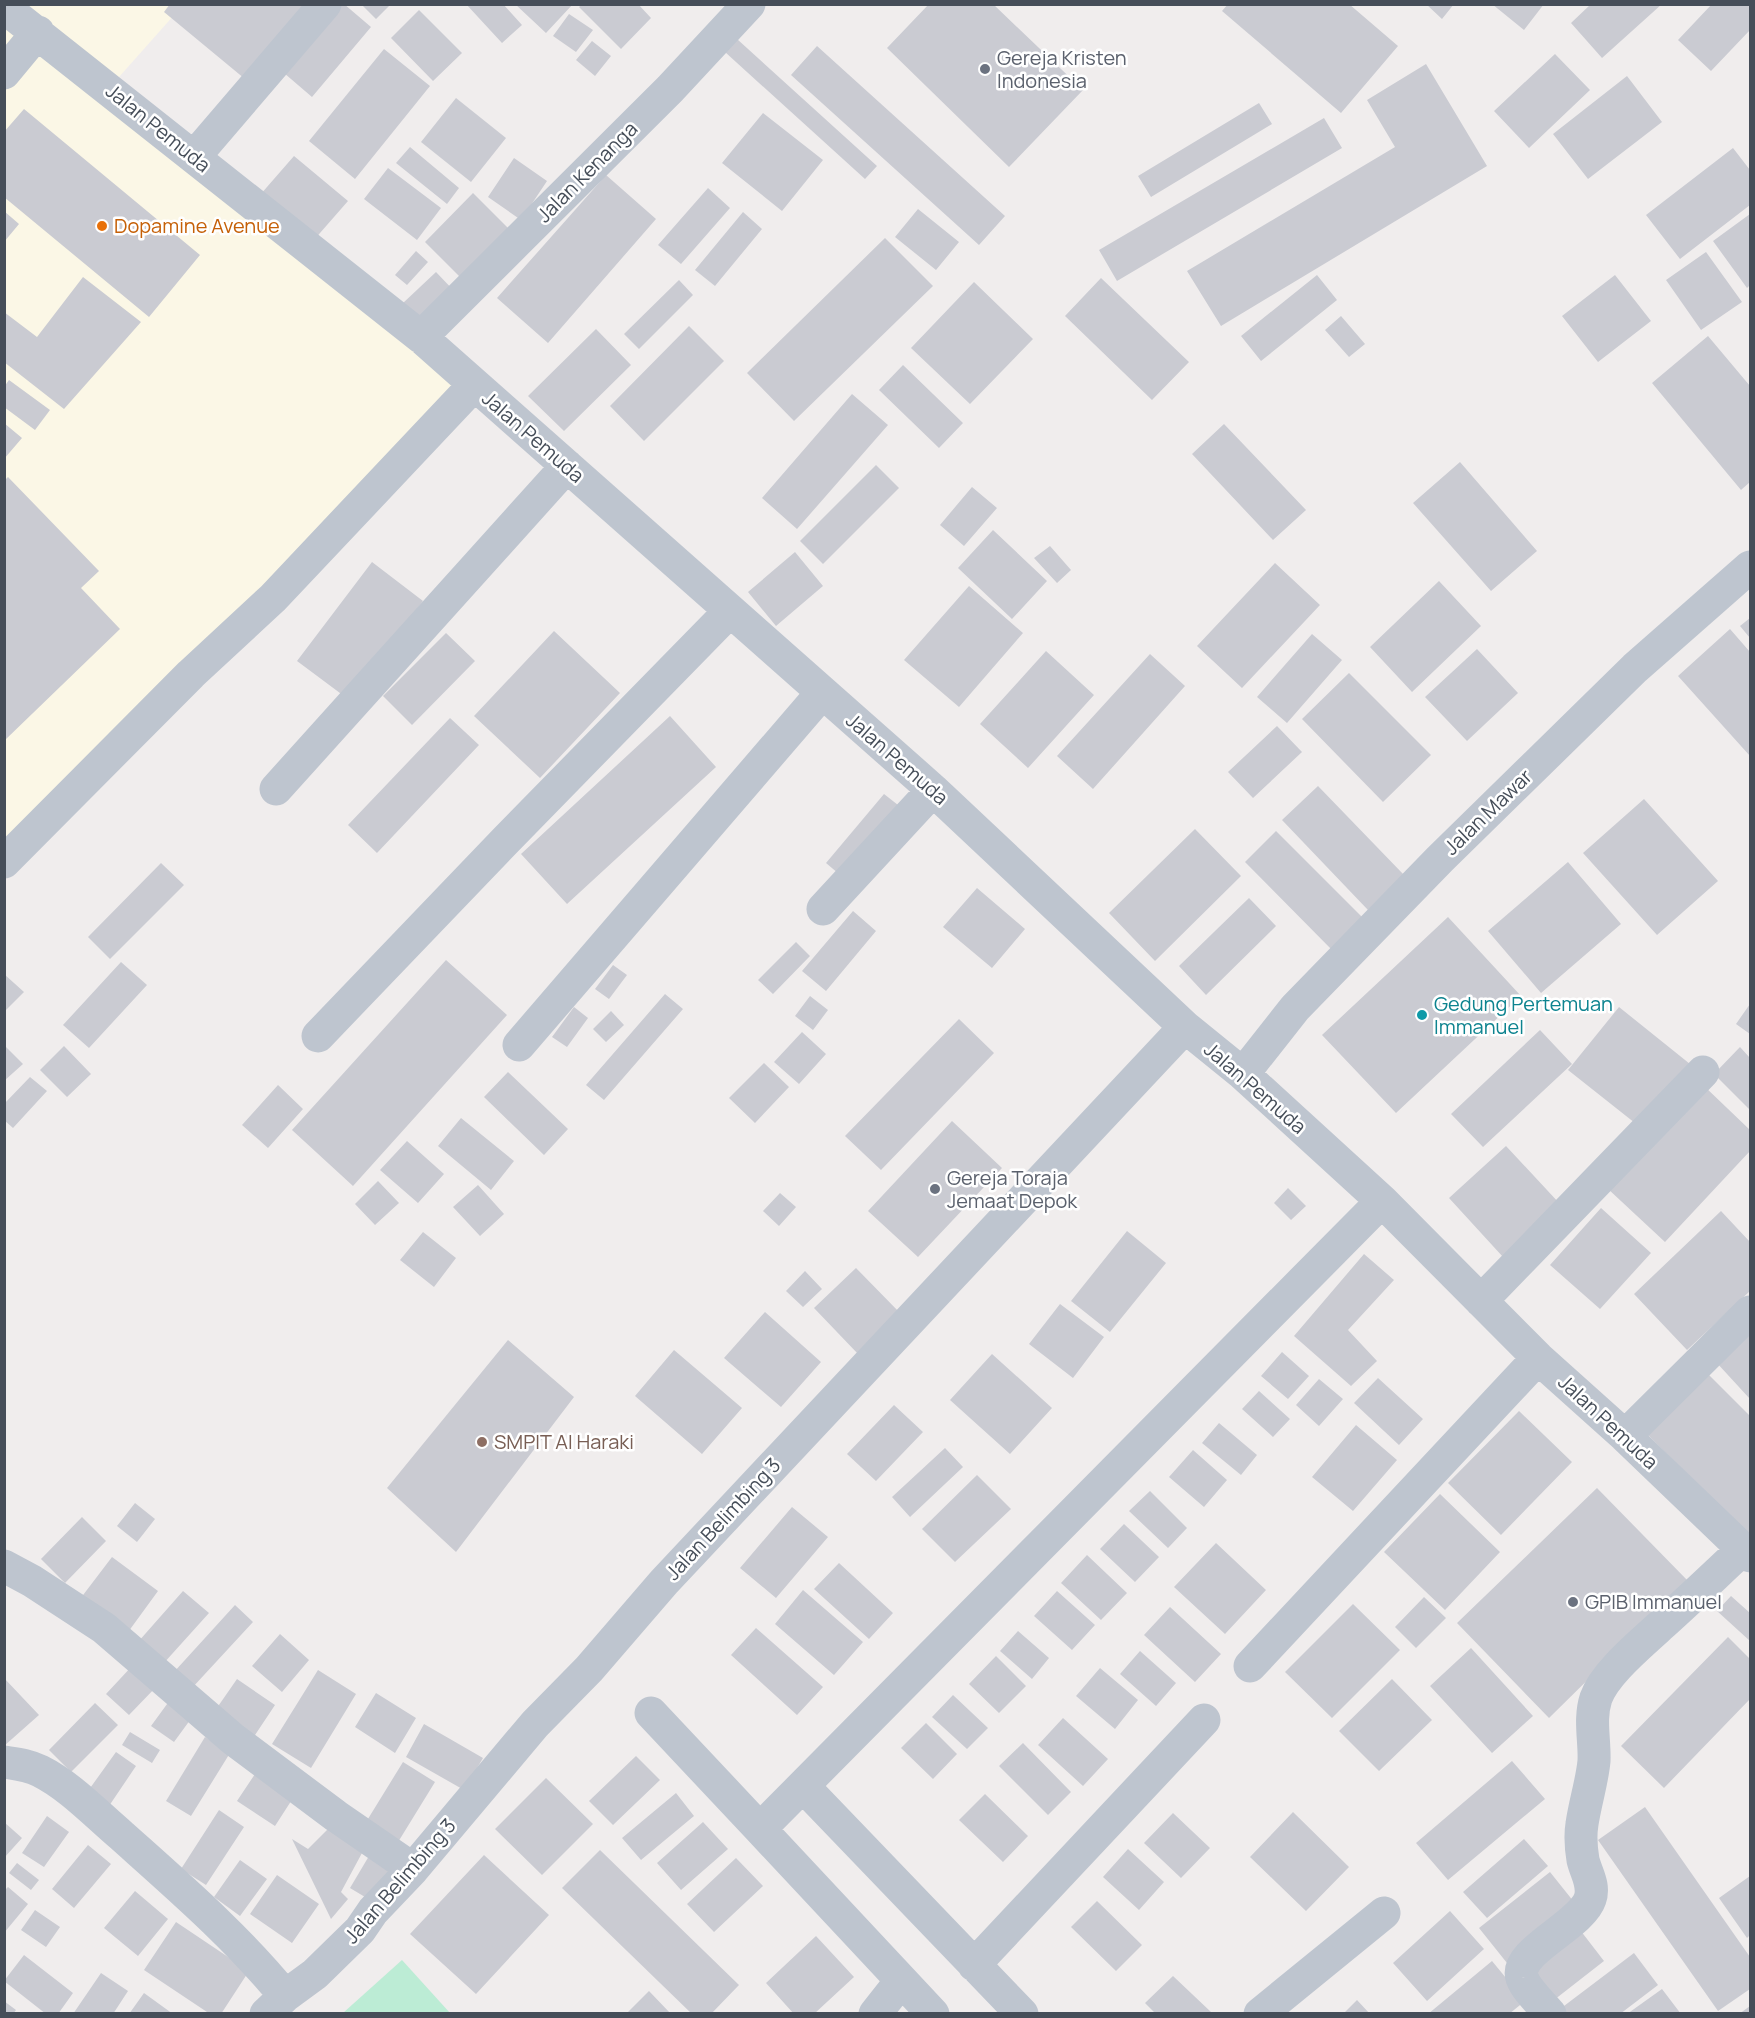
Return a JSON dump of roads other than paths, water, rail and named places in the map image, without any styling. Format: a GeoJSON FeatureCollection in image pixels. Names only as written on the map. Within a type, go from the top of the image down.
{"type":"FeatureCollection","features":[{"type":"Feature","properties":{"kind":"street"},"geometry":{"type":"LineString","coordinates":[[194,157],[325,4]]}},
{"type":"Feature","properties":{"kind":"street","name":"Jalan Kenanga"},"geometry":{"type":"LineString","coordinates":[[422,337],[670,89],[749,4]]}},
{"type":"Feature","properties":{"kind":"street","name":"Jalan Pemuda"},"geometry":{"type":"LineString","coordinates":[[4,7],[422,337],[933,790],[1185,1027],[1243,1074],[1382,1201],[1538,1358],[1625,1436],[1746,1553]]}},
{"type":"Feature","properties":{"kind":"street"},"geometry":{"type":"LineString","coordinates":[[4,73],[38,32]]}},
{"type":"Feature","properties":{"kind":"street"},"geometry":{"type":"LineString","coordinates":[[4,862],[191,674],[273,598],[474,385]]}},
{"type":"Feature","properties":{"kind":"street"},"geometry":{"type":"LineString","coordinates":[[276,789],[567,466]]}},
{"type":"Feature","properties":{"kind":"street","name":"Jalan Mawar"},"geometry":{"type":"LineString","coordinates":[[1243,1074],[1295,1008],[1440,859],[1635,668],[1750,567]]}},
{"type":"Feature","properties":{"kind":"street"},"geometry":{"type":"LineString","coordinates":[[318,1036],[730,612]]}},
{"type":"Feature","properties":{"kind":"street"},"geometry":{"type":"LineString","coordinates":[[519,1045],[822,693]]}},
{"type":"Feature","properties":{"kind":"street"},"geometry":{"type":"LineString","coordinates":[[824,909],[933,790]]}},
{"type":"Feature","properties":{"kind":"street","name":"Jalan Belimbing 3"},"geometry":{"type":"LineString","coordinates":[[276,2005],[323,1966],[360,1930],[373,1911],[413,1869],[528,1733],[589,1669],[664,1582],[1185,1027]]}},
{"type":"Feature","properties":{"kind":"street"},"geometry":{"type":"LineString","coordinates":[[1481,1301],[1703,1072]]}},
{"type":"Feature","properties":{"kind":"street"},"geometry":{"type":"LineString","coordinates":[[760,1829],[1382,1201]]}},
{"type":"Feature","properties":{"kind":"street"},"geometry":{"type":"LineString","coordinates":[[1625,1436],[1750,1312]]}},
{"type":"Feature","properties":{"kind":"street"},"geometry":{"type":"LineString","coordinates":[[1250,1666],[1538,1358]]}},
{"type":"Feature","properties":{"kind":"street"},"geometry":{"type":"LineString","coordinates":[[1550,2013],[1524,1982],[1521,1975],[1522,1967],[1532,1952],[1577,1918],[1588,1905],[1591,1896],[1590,1880],[1580,1843],[1594,1763],[1593,1715],[1597,1697],[1621,1663],[1746,1553]]}},
{"type":"Feature","properties":{"kind":"street"},"geometry":{"type":"LineString","coordinates":[[4,1566],[32,1581],[104,1628],[233,1739],[336,1816],[413,1869]]}},
{"type":"Feature","properties":{"kind":"street"},"geometry":{"type":"LineString","coordinates":[[651,1713],[933,2013]]}},
{"type":"Feature","properties":{"kind":"street"},"geometry":{"type":"LineString","coordinates":[[974,1965],[1204,1720]]}},
{"type":"Feature","properties":{"kind":"street"},"geometry":{"type":"LineString","coordinates":[[4,1761],[21,1763],[61,1784],[153,1863],[255,1959],[276,2005]]}},
{"type":"Feature","properties":{"kind":"street"},"geometry":{"type":"LineString","coordinates":[[803,1786],[1022,2013]]}},
{"type":"Feature","properties":{"kind":"street"},"geometry":{"type":"LineString","coordinates":[[1260,2013],[1384,1913]]}},
{"type":"Feature","properties":{"kind":"street"},"geometry":{"type":"LineString","coordinates":[[875,2013],[901,1981]]}},
{"type":"Feature","properties":{"kind":"place","name":"Gereja Kristen Indonesia"},"geometry":{"type":"Point","coordinates":[985,69]}},
{"type":"Feature","properties":{"kind":"place","name":"Dopamine Avenue"},"geometry":{"type":"Point","coordinates":[102,226]}},
{"type":"Feature","properties":{"kind":"place","name":"Gedung Pertemuan Immanuel"},"geometry":{"type":"Point","coordinates":[1422,1015]}},
{"type":"Feature","properties":{"kind":"place","name":"Gereja Toraja Jemaat Depok"},"geometry":{"type":"Point","coordinates":[935,1189]}},
{"type":"Feature","properties":{"kind":"place","name":"SMPIT Al Haraki"},"geometry":{"type":"Point","coordinates":[482,1442]}},
{"type":"Feature","properties":{"kind":"place","name":"GPIB Immanuel"},"geometry":{"type":"Point","coordinates":[1573,1602]}}]}
